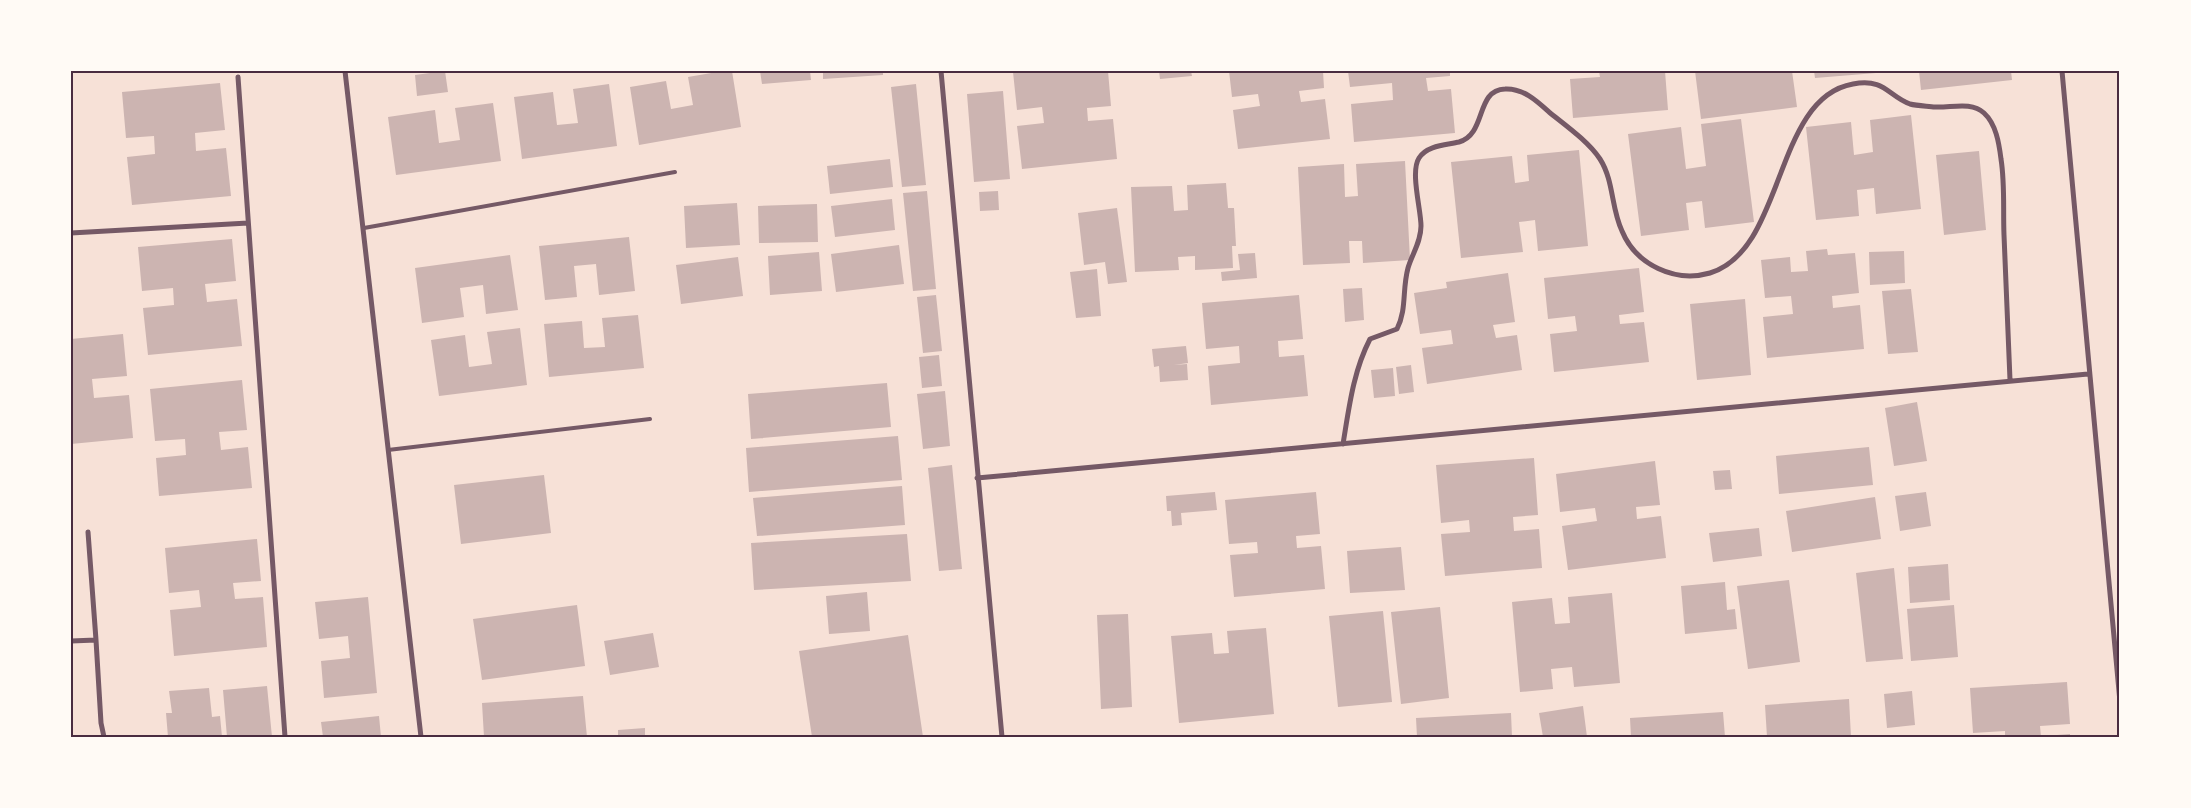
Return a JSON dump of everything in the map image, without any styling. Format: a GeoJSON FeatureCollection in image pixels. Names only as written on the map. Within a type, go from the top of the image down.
{"type":"FeatureCollection","features":[{"type":"Feature","properties":{"kind":"street"},"geometry":{"type":"LineString","coordinates":[[345,71],[421,737]]}},
{"type":"Feature","properties":{"kind":"street"},"geometry":{"type":"LineString","coordinates":[[941,71],[1002,737]]}},
{"type":"Feature","properties":{"kind":"street"},"geometry":{"type":"LineString","coordinates":[[2062,71],[2088,374],[2120,702]]}},
{"type":"Feature","properties":{"kind":"street"},"geometry":{"type":"LineString","coordinates":[[238,78],[285,737]]}},
{"type":"Feature","properties":{"kind":"street"},"geometry":{"type":"LineString","coordinates":[[1343,444],[1355,376],[1362,356],[1370,340],[1397,329],[1404,316],[1408,267],[1417,249],[1421,228],[1416,174],[1418,159],[1426,151],[1463,141],[1473,134],[1486,100],[1494,92],[1504,89],[1531,97],[1599,157],[1609,178],[1622,231],[1627,239],[1638,254],[1654,269],[1683,276],[1711,272],[1734,260],[1769,206],[1796,135],[1807,116],[1820,100],[1836,90],[1852,84],[1870,84],[1885,87],[1909,103],[1938,108],[1958,106],[1978,108],[1987,115],[1993,125],[2002,162],[2010,380]]}},
{"type":"Feature","properties":{"kind":"street"},"geometry":{"type":"LineString","coordinates":[[71,232],[248,223]]}},
{"type":"Feature","properties":{"kind":"street"},"geometry":{"type":"LineString","coordinates":[[977,478],[2088,374]]}},
{"type":"Feature","properties":{"kind":"street"},"geometry":{"type":"LineString","coordinates":[[88,532],[101,723],[104,737]]}},
{"type":"Feature","properties":{"kind":"street"},"geometry":{"type":"LineString","coordinates":[[71,641],[96,640]]}},
{"type":"Feature","properties":{"kind":"lane"},"geometry":{"type":"LineString","coordinates":[[364,228],[676,172]]}},
{"type":"Feature","properties":{"kind":"lane"},"geometry":{"type":"LineString","coordinates":[[388,450],[650,418]]}},
{"type":"Feature","properties":{"kind":"building"},"geometry":{"type":"Polygon","coordinates":[[[445,71],[448,92],[417,96],[415,75],[445,71]]]}},
{"type":"Feature","properties":{"kind":"building"},"geometry":{"type":"Polygon","coordinates":[[[732,71],[741,127],[639,145],[630,87],[666,81],[671,109],[693,105],[688,77],[732,71]]]}},
{"type":"Feature","properties":{"kind":"building"},"geometry":{"type":"Polygon","coordinates":[[[760,71],[810,71],[811,80],[762,84],[760,71]]]}},
{"type":"Feature","properties":{"kind":"building"},"geometry":{"type":"Polygon","coordinates":[[[823,71],[883,71],[883,75],[823,79],[823,71]]]}},
{"type":"Feature","properties":{"kind":"building"},"geometry":{"type":"Polygon","coordinates":[[[1108,71],[1111,106],[1087,108],[1088,121],[1113,119],[1117,159],[1022,169],[1017,126],[1044,123],[1042,107],[1017,110],[1013,72],[1108,71]]]}},
{"type":"Feature","properties":{"kind":"building"},"geometry":{"type":"Polygon","coordinates":[[[1159,71],[1191,71],[1192,76],[1160,79],[1159,71]]]}},
{"type":"Feature","properties":{"kind":"building"},"geometry":{"type":"Polygon","coordinates":[[[1229,71],[1323,71],[1324,88],[1299,91],[1301,102],[1325,99],[1330,139],[1238,149],[1233,110],[1260,106],[1258,94],[1232,97],[1229,71]]]}},
{"type":"Feature","properties":{"kind":"building"},"geometry":{"type":"Polygon","coordinates":[[[1348,71],[1450,71],[1450,76],[1426,78],[1428,91],[1451,89],[1455,133],[1354,142],[1351,104],[1393,100],[1392,83],[1350,87],[1348,71]]]}},
{"type":"Feature","properties":{"kind":"building"},"geometry":{"type":"Polygon","coordinates":[[[1599,71],[1665,71],[1668,110],[1573,118],[1570,79],[1600,77],[1599,71]]]}},
{"type":"Feature","properties":{"kind":"building"},"geometry":{"type":"Polygon","coordinates":[[[1695,71],[1792,71],[1797,107],[1701,119],[1695,71]]]}},
{"type":"Feature","properties":{"kind":"building"},"geometry":{"type":"Polygon","coordinates":[[[1814,71],[1876,71],[1876,73],[1815,78],[1814,71]]]}},
{"type":"Feature","properties":{"kind":"building"},"geometry":{"type":"Polygon","coordinates":[[[1919,71],[2011,71],[2012,80],[1921,90],[1919,71]]]}},
{"type":"Feature","properties":{"kind":"building"},"geometry":{"type":"Polygon","coordinates":[[[220,83],[225,130],[195,133],[196,151],[226,148],[231,196],[132,205],[127,157],[155,154],[154,136],[126,138],[122,92],[220,83]]]}},
{"type":"Feature","properties":{"kind":"building"},"geometry":{"type":"Polygon","coordinates":[[[609,84],[617,146],[522,159],[514,97],[553,92],[557,125],[578,123],[573,89],[609,84]]]}},
{"type":"Feature","properties":{"kind":"building"},"geometry":{"type":"Polygon","coordinates":[[[916,84],[926,185],[902,187],[891,87],[916,84]]]}},
{"type":"Feature","properties":{"kind":"building"},"geometry":{"type":"Polygon","coordinates":[[[1003,91],[1010,179],[974,182],[967,94],[1003,91]]]}},
{"type":"Feature","properties":{"kind":"building"},"geometry":{"type":"Polygon","coordinates":[[[493,103],[501,161],[396,175],[388,117],[435,110],[439,143],[460,140],[455,108],[493,103]]]}},
{"type":"Feature","properties":{"kind":"building"},"geometry":{"type":"Polygon","coordinates":[[[1911,115],[1921,209],[1876,214],[1874,188],[1857,190],[1859,216],[1816,220],[1806,127],[1851,122],[1854,155],[1873,152],[1870,120],[1911,115]]]}},
{"type":"Feature","properties":{"kind":"building"},"geometry":{"type":"Polygon","coordinates":[[[1741,119],[1754,222],[1705,228],[1702,201],[1686,203],[1689,230],[1641,236],[1628,134],[1681,127],[1686,169],[1706,166],[1701,124],[1741,119]]]}},
{"type":"Feature","properties":{"kind":"building"},"geometry":{"type":"Polygon","coordinates":[[[1579,150],[1588,246],[1538,251],[1535,220],[1519,222],[1523,252],[1461,258],[1451,162],[1512,156],[1515,183],[1529,181],[1527,155],[1579,150]]]}},
{"type":"Feature","properties":{"kind":"building"},"geometry":{"type":"Polygon","coordinates":[[[1979,151],[1986,230],[1944,235],[1936,155],[1979,151]]]}},
{"type":"Feature","properties":{"kind":"building"},"geometry":{"type":"Polygon","coordinates":[[[890,159],[893,187],[830,194],[827,166],[890,159]]]}},
{"type":"Feature","properties":{"kind":"building"},"geometry":{"type":"Polygon","coordinates":[[[1405,161],[1410,260],[1363,263],[1362,241],[1349,241],[1350,263],[1303,265],[1298,167],[1344,164],[1345,197],[1358,196],[1356,164],[1405,161]]]}},
{"type":"Feature","properties":{"kind":"building"},"geometry":{"type":"Polygon","coordinates":[[[1226,183],[1228,208],[1234,208],[1236,246],[1232,246],[1233,268],[1195,270],[1195,256],[1178,257],[1179,270],[1135,272],[1131,187],[1172,186],[1174,211],[1188,210],[1187,185],[1226,183]]]}},
{"type":"Feature","properties":{"kind":"building"},"geometry":{"type":"Polygon","coordinates":[[[927,191],[936,289],[913,291],[903,193],[927,191]]]}},
{"type":"Feature","properties":{"kind":"building"},"geometry":{"type":"Polygon","coordinates":[[[998,191],[999,210],[980,211],[979,192],[998,191]]]}},
{"type":"Feature","properties":{"kind":"building"},"geometry":{"type":"Polygon","coordinates":[[[892,199],[895,230],[835,237],[831,206],[892,199]]]}},
{"type":"Feature","properties":{"kind":"building"},"geometry":{"type":"Polygon","coordinates":[[[737,203],[740,245],[686,248],[684,206],[737,203]]]}},
{"type":"Feature","properties":{"kind":"building"},"geometry":{"type":"Polygon","coordinates":[[[817,204],[818,242],[759,243],[758,206],[817,204]]]}},
{"type":"Feature","properties":{"kind":"building"},"geometry":{"type":"Polygon","coordinates":[[[1117,208],[1127,282],[1108,284],[1105,262],[1084,265],[1078,213],[1117,208]]]}},
{"type":"Feature","properties":{"kind":"building"},"geometry":{"type":"Polygon","coordinates":[[[629,237],[635,291],[599,295],[596,264],[574,266],[577,297],[545,300],[539,246],[629,237]]]}},
{"type":"Feature","properties":{"kind":"building"},"geometry":{"type":"Polygon","coordinates":[[[232,239],[236,281],[205,284],[207,302],[237,299],[242,346],[148,355],[143,308],[174,305],[173,288],[142,291],[138,247],[232,239]]]}},
{"type":"Feature","properties":{"kind":"building"},"geometry":{"type":"Polygon","coordinates":[[[899,245],[904,284],[836,292],[831,254],[899,245]]]}},
{"type":"Feature","properties":{"kind":"building"},"geometry":{"type":"Polygon","coordinates":[[[1827,249],[1828,255],[1855,253],[1859,293],[1832,296],[1833,308],[1860,305],[1864,349],[1767,358],[1763,317],[1793,314],[1791,296],[1765,298],[1761,260],[1790,257],[1791,272],[1808,271],[1806,251],[1827,249]]]}},
{"type":"Feature","properties":{"kind":"building"},"geometry":{"type":"Polygon","coordinates":[[[1904,251],[1905,283],[1870,285],[1869,252],[1904,251]]]}},
{"type":"Feature","properties":{"kind":"building"},"geometry":{"type":"Polygon","coordinates":[[[819,252],[822,291],[770,295],[768,256],[819,252]]]}},
{"type":"Feature","properties":{"kind":"building"},"geometry":{"type":"Polygon","coordinates":[[[1255,253],[1257,278],[1222,281],[1221,272],[1240,270],[1238,254],[1255,253]]]}},
{"type":"Feature","properties":{"kind":"building"},"geometry":{"type":"Polygon","coordinates":[[[510,255],[518,310],[486,314],[483,285],[460,288],[464,317],[422,323],[415,268],[510,255]]]}},
{"type":"Feature","properties":{"kind":"building"},"geometry":{"type":"Polygon","coordinates":[[[738,257],[743,296],[681,304],[676,265],[738,257]]]}},
{"type":"Feature","properties":{"kind":"building"},"geometry":{"type":"Polygon","coordinates":[[[1639,268],[1644,312],[1619,315],[1620,324],[1644,322],[1649,362],[1554,372],[1550,334],[1577,331],[1575,316],[1548,319],[1544,278],[1639,268]]]}},
{"type":"Feature","properties":{"kind":"building"},"geometry":{"type":"Polygon","coordinates":[[[1097,269],[1101,316],[1076,318],[1070,272],[1097,269]]]}},
{"type":"Feature","properties":{"kind":"building"},"geometry":{"type":"Polygon","coordinates":[[[1508,273],[1515,322],[1493,325],[1496,338],[1517,335],[1522,370],[1427,384],[1422,348],[1453,344],[1451,330],[1420,334],[1414,293],[1447,288],[1446,282],[1508,273]]]}},
{"type":"Feature","properties":{"kind":"building"},"geometry":{"type":"Polygon","coordinates":[[[1362,288],[1364,320],[1345,322],[1343,289],[1362,288]]]}},
{"type":"Feature","properties":{"kind":"building"},"geometry":{"type":"Polygon","coordinates":[[[1911,289],[1918,352],[1888,354],[1882,291],[1911,289]]]}},
{"type":"Feature","properties":{"kind":"building"},"geometry":{"type":"Polygon","coordinates":[[[936,295],[942,351],[923,353],[917,297],[936,295]]]}},
{"type":"Feature","properties":{"kind":"building"},"geometry":{"type":"Polygon","coordinates":[[[1299,295],[1303,339],[1278,341],[1279,357],[1304,355],[1308,396],[1211,405],[1208,366],[1240,363],[1239,346],[1206,349],[1202,303],[1299,295]]]}},
{"type":"Feature","properties":{"kind":"building"},"geometry":{"type":"Polygon","coordinates":[[[1745,299],[1751,375],[1697,380],[1690,304],[1745,299]]]}},
{"type":"Feature","properties":{"kind":"building"},"geometry":{"type":"Polygon","coordinates":[[[638,315],[644,368],[549,377],[544,324],[582,321],[584,348],[605,347],[602,318],[638,315]]]}},
{"type":"Feature","properties":{"kind":"building"},"geometry":{"type":"Polygon","coordinates":[[[520,328],[527,385],[439,396],[431,340],[465,335],[469,367],[492,364],[487,332],[520,328]]]}},
{"type":"Feature","properties":{"kind":"building"},"geometry":{"type":"Polygon","coordinates":[[[123,334],[127,376],[92,379],[94,398],[129,395],[133,438],[71,444],[71,339],[123,334]]]}},
{"type":"Feature","properties":{"kind":"building"},"geometry":{"type":"Polygon","coordinates":[[[1186,346],[1188,363],[1174,365],[1187,364],[1188,380],[1160,382],[1159,366],[1154,367],[1152,349],[1186,346]]]}},
{"type":"Feature","properties":{"kind":"building"},"geometry":{"type":"Polygon","coordinates":[[[939,355],[942,386],[922,388],[919,357],[939,355]]]}},
{"type":"Feature","properties":{"kind":"building"},"geometry":{"type":"Polygon","coordinates":[[[1411,365],[1414,392],[1399,394],[1396,367],[1411,365]]]}},
{"type":"Feature","properties":{"kind":"building"},"geometry":{"type":"Polygon","coordinates":[[[1393,368],[1395,396],[1374,398],[1371,370],[1393,368]]]}},
{"type":"Feature","properties":{"kind":"building"},"geometry":{"type":"Polygon","coordinates":[[[242,380],[247,430],[219,432],[221,450],[248,447],[252,488],[159,496],[156,458],[186,455],[185,439],[155,441],[150,389],[242,380]]]}},
{"type":"Feature","properties":{"kind":"building"},"geometry":{"type":"Polygon","coordinates":[[[887,383],[891,427],[751,439],[748,394],[887,383]]]}},
{"type":"Feature","properties":{"kind":"building"},"geometry":{"type":"Polygon","coordinates":[[[945,391],[950,446],[923,449],[917,394],[945,391]]]}},
{"type":"Feature","properties":{"kind":"building"},"geometry":{"type":"Polygon","coordinates":[[[1917,402],[1927,461],[1894,466],[1885,408],[1917,402]]]}},
{"type":"Feature","properties":{"kind":"building"},"geometry":{"type":"Polygon","coordinates":[[[898,436],[902,480],[749,492],[746,448],[898,436]]]}},
{"type":"Feature","properties":{"kind":"building"},"geometry":{"type":"Polygon","coordinates":[[[1869,447],[1873,485],[1779,494],[1776,456],[1869,447]]]}},
{"type":"Feature","properties":{"kind":"building"},"geometry":{"type":"Polygon","coordinates":[[[1534,458],[1538,515],[1513,517],[1514,531],[1539,529],[1542,568],[1445,576],[1441,534],[1470,532],[1469,520],[1441,523],[1436,465],[1534,458]]]}},
{"type":"Feature","properties":{"kind":"building"},"geometry":{"type":"Polygon","coordinates":[[[1655,461],[1660,505],[1636,507],[1637,519],[1661,516],[1666,558],[1568,570],[1562,526],[1597,521],[1595,508],[1560,512],[1556,474],[1655,461]]]}},
{"type":"Feature","properties":{"kind":"building"},"geometry":{"type":"Polygon","coordinates":[[[952,465],[962,569],[939,571],[928,468],[952,465]]]}},
{"type":"Feature","properties":{"kind":"building"},"geometry":{"type":"Polygon","coordinates":[[[1730,470],[1732,489],[1715,490],[1713,471],[1730,470]]]}},
{"type":"Feature","properties":{"kind":"building"},"geometry":{"type":"Polygon","coordinates":[[[544,475],[551,533],[461,544],[454,485],[544,475]]]}},
{"type":"Feature","properties":{"kind":"building"},"geometry":{"type":"Polygon","coordinates":[[[902,486],[905,525],[757,536],[753,498],[902,486]]]}},
{"type":"Feature","properties":{"kind":"building"},"geometry":{"type":"Polygon","coordinates":[[[1215,492],[1217,510],[1181,513],[1182,525],[1172,526],[1171,511],[1167,511],[1166,496],[1215,492]]]}},
{"type":"Feature","properties":{"kind":"building"},"geometry":{"type":"Polygon","coordinates":[[[1316,492],[1320,534],[1296,536],[1297,548],[1321,546],[1325,589],[1234,597],[1230,555],[1258,553],[1257,542],[1229,544],[1225,500],[1316,492]]]}},
{"type":"Feature","properties":{"kind":"building"},"geometry":{"type":"Polygon","coordinates":[[[1926,492],[1931,526],[1900,531],[1895,496],[1926,492]]]}},
{"type":"Feature","properties":{"kind":"building"},"geometry":{"type":"Polygon","coordinates":[[[1875,497],[1881,539],[1792,552],[1786,511],[1875,497]]]}},
{"type":"Feature","properties":{"kind":"building"},"geometry":{"type":"Polygon","coordinates":[[[1759,528],[1762,556],[1713,562],[1709,533],[1759,528]]]}},
{"type":"Feature","properties":{"kind":"building"},"geometry":{"type":"Polygon","coordinates":[[[907,534],[911,581],[754,590],[751,543],[907,534]]]}},
{"type":"Feature","properties":{"kind":"building"},"geometry":{"type":"Polygon","coordinates":[[[257,539],[261,581],[233,583],[235,599],[263,597],[267,647],[174,656],[170,610],[201,607],[199,590],[169,593],[165,548],[257,539]]]}},
{"type":"Feature","properties":{"kind":"building"},"geometry":{"type":"Polygon","coordinates":[[[1401,547],[1405,590],[1350,593],[1347,551],[1401,547]]]}},
{"type":"Feature","properties":{"kind":"building"},"geometry":{"type":"Polygon","coordinates":[[[1948,564],[1950,600],[1910,603],[1908,567],[1948,564]]]}},
{"type":"Feature","properties":{"kind":"building"},"geometry":{"type":"Polygon","coordinates":[[[1894,568],[1903,659],[1866,662],[1856,573],[1894,568]]]}},
{"type":"Feature","properties":{"kind":"building"},"geometry":{"type":"Polygon","coordinates":[[[1789,580],[1800,662],[1748,669],[1737,586],[1789,580]]]}},
{"type":"Feature","properties":{"kind":"building"},"geometry":{"type":"Polygon","coordinates":[[[1725,582],[1727,610],[1735,609],[1737,629],[1685,634],[1681,586],[1725,582]]]}},
{"type":"Feature","properties":{"kind":"building"},"geometry":{"type":"Polygon","coordinates":[[[867,592],[870,631],[829,634],[826,596],[867,592]]]}},
{"type":"Feature","properties":{"kind":"building"},"geometry":{"type":"Polygon","coordinates":[[[1612,593],[1620,683],[1574,687],[1572,667],[1551,669],[1553,689],[1520,692],[1512,602],[1552,598],[1555,624],[1570,623],[1568,597],[1612,593]]]}},
{"type":"Feature","properties":{"kind":"building"},"geometry":{"type":"Polygon","coordinates":[[[368,597],[377,693],[324,698],[321,661],[350,658],[348,636],[319,639],[315,602],[368,597]]]}},
{"type":"Feature","properties":{"kind":"building"},"geometry":{"type":"Polygon","coordinates":[[[577,605],[585,666],[482,680],[473,619],[577,605]]]}},
{"type":"Feature","properties":{"kind":"building"},"geometry":{"type":"Polygon","coordinates":[[[1954,605],[1958,657],[1911,661],[1907,609],[1954,605]]]}},
{"type":"Feature","properties":{"kind":"building"},"geometry":{"type":"Polygon","coordinates":[[[1440,607],[1449,698],[1401,704],[1391,612],[1440,607]]]}},
{"type":"Feature","properties":{"kind":"building"},"geometry":{"type":"Polygon","coordinates":[[[1383,611],[1392,702],[1338,707],[1329,616],[1383,611]]]}},
{"type":"Feature","properties":{"kind":"building"},"geometry":{"type":"Polygon","coordinates":[[[1128,614],[1132,707],[1101,709],[1097,615],[1128,614]]]}},
{"type":"Feature","properties":{"kind":"building"},"geometry":{"type":"Polygon","coordinates":[[[1266,628],[1274,714],[1179,723],[1171,636],[1212,633],[1214,654],[1229,653],[1227,631],[1266,628]]]}},
{"type":"Feature","properties":{"kind":"building"},"geometry":{"type":"Polygon","coordinates":[[[653,633],[659,667],[610,675],[604,641],[653,633]]]}},
{"type":"Feature","properties":{"kind":"building"},"geometry":{"type":"Polygon","coordinates":[[[908,635],[923,737],[812,737],[799,651],[908,635]]]}},
{"type":"Feature","properties":{"kind":"building"},"geometry":{"type":"Polygon","coordinates":[[[2067,682],[2070,724],[2040,726],[2041,737],[2005,737],[2005,731],[1973,733],[1970,688],[2067,682]]]}},
{"type":"Feature","properties":{"kind":"building"},"geometry":{"type":"Polygon","coordinates":[[[267,686],[272,737],[227,737],[223,690],[267,686]]]}},
{"type":"Feature","properties":{"kind":"building"},"geometry":{"type":"Polygon","coordinates":[[[209,688],[212,717],[220,716],[222,737],[168,737],[166,713],[172,713],[169,691],[209,688]]]}},
{"type":"Feature","properties":{"kind":"building"},"geometry":{"type":"Polygon","coordinates":[[[1912,691],[1915,725],[1887,728],[1884,694],[1912,691]]]}},
{"type":"Feature","properties":{"kind":"building"},"geometry":{"type":"Polygon","coordinates":[[[583,696],[587,737],[484,737],[482,703],[583,696]]]}},
{"type":"Feature","properties":{"kind":"building"},"geometry":{"type":"Polygon","coordinates":[[[1849,699],[1851,737],[1767,737],[1765,705],[1849,699]]]}},
{"type":"Feature","properties":{"kind":"building"},"geometry":{"type":"Polygon","coordinates":[[[1583,706],[1587,737],[1543,737],[1539,713],[1583,706]]]}},
{"type":"Feature","properties":{"kind":"building"},"geometry":{"type":"Polygon","coordinates":[[[1723,712],[1725,737],[1631,737],[1630,718],[1723,712]]]}},
{"type":"Feature","properties":{"kind":"building"},"geometry":{"type":"Polygon","coordinates":[[[1511,713],[1512,737],[1417,737],[1416,718],[1511,713]]]}},
{"type":"Feature","properties":{"kind":"building"},"geometry":{"type":"Polygon","coordinates":[[[379,716],[381,737],[323,737],[321,722],[379,716]]]}},
{"type":"Feature","properties":{"kind":"building"},"geometry":{"type":"Polygon","coordinates":[[[645,728],[645,737],[618,737],[618,730],[645,728]]]}},
{"type":"Feature","properties":{"kind":"building"},"geometry":{"type":"Polygon","coordinates":[[[2070,734],[2070,737],[2057,737],[2057,735],[2070,734]]]}}]}
